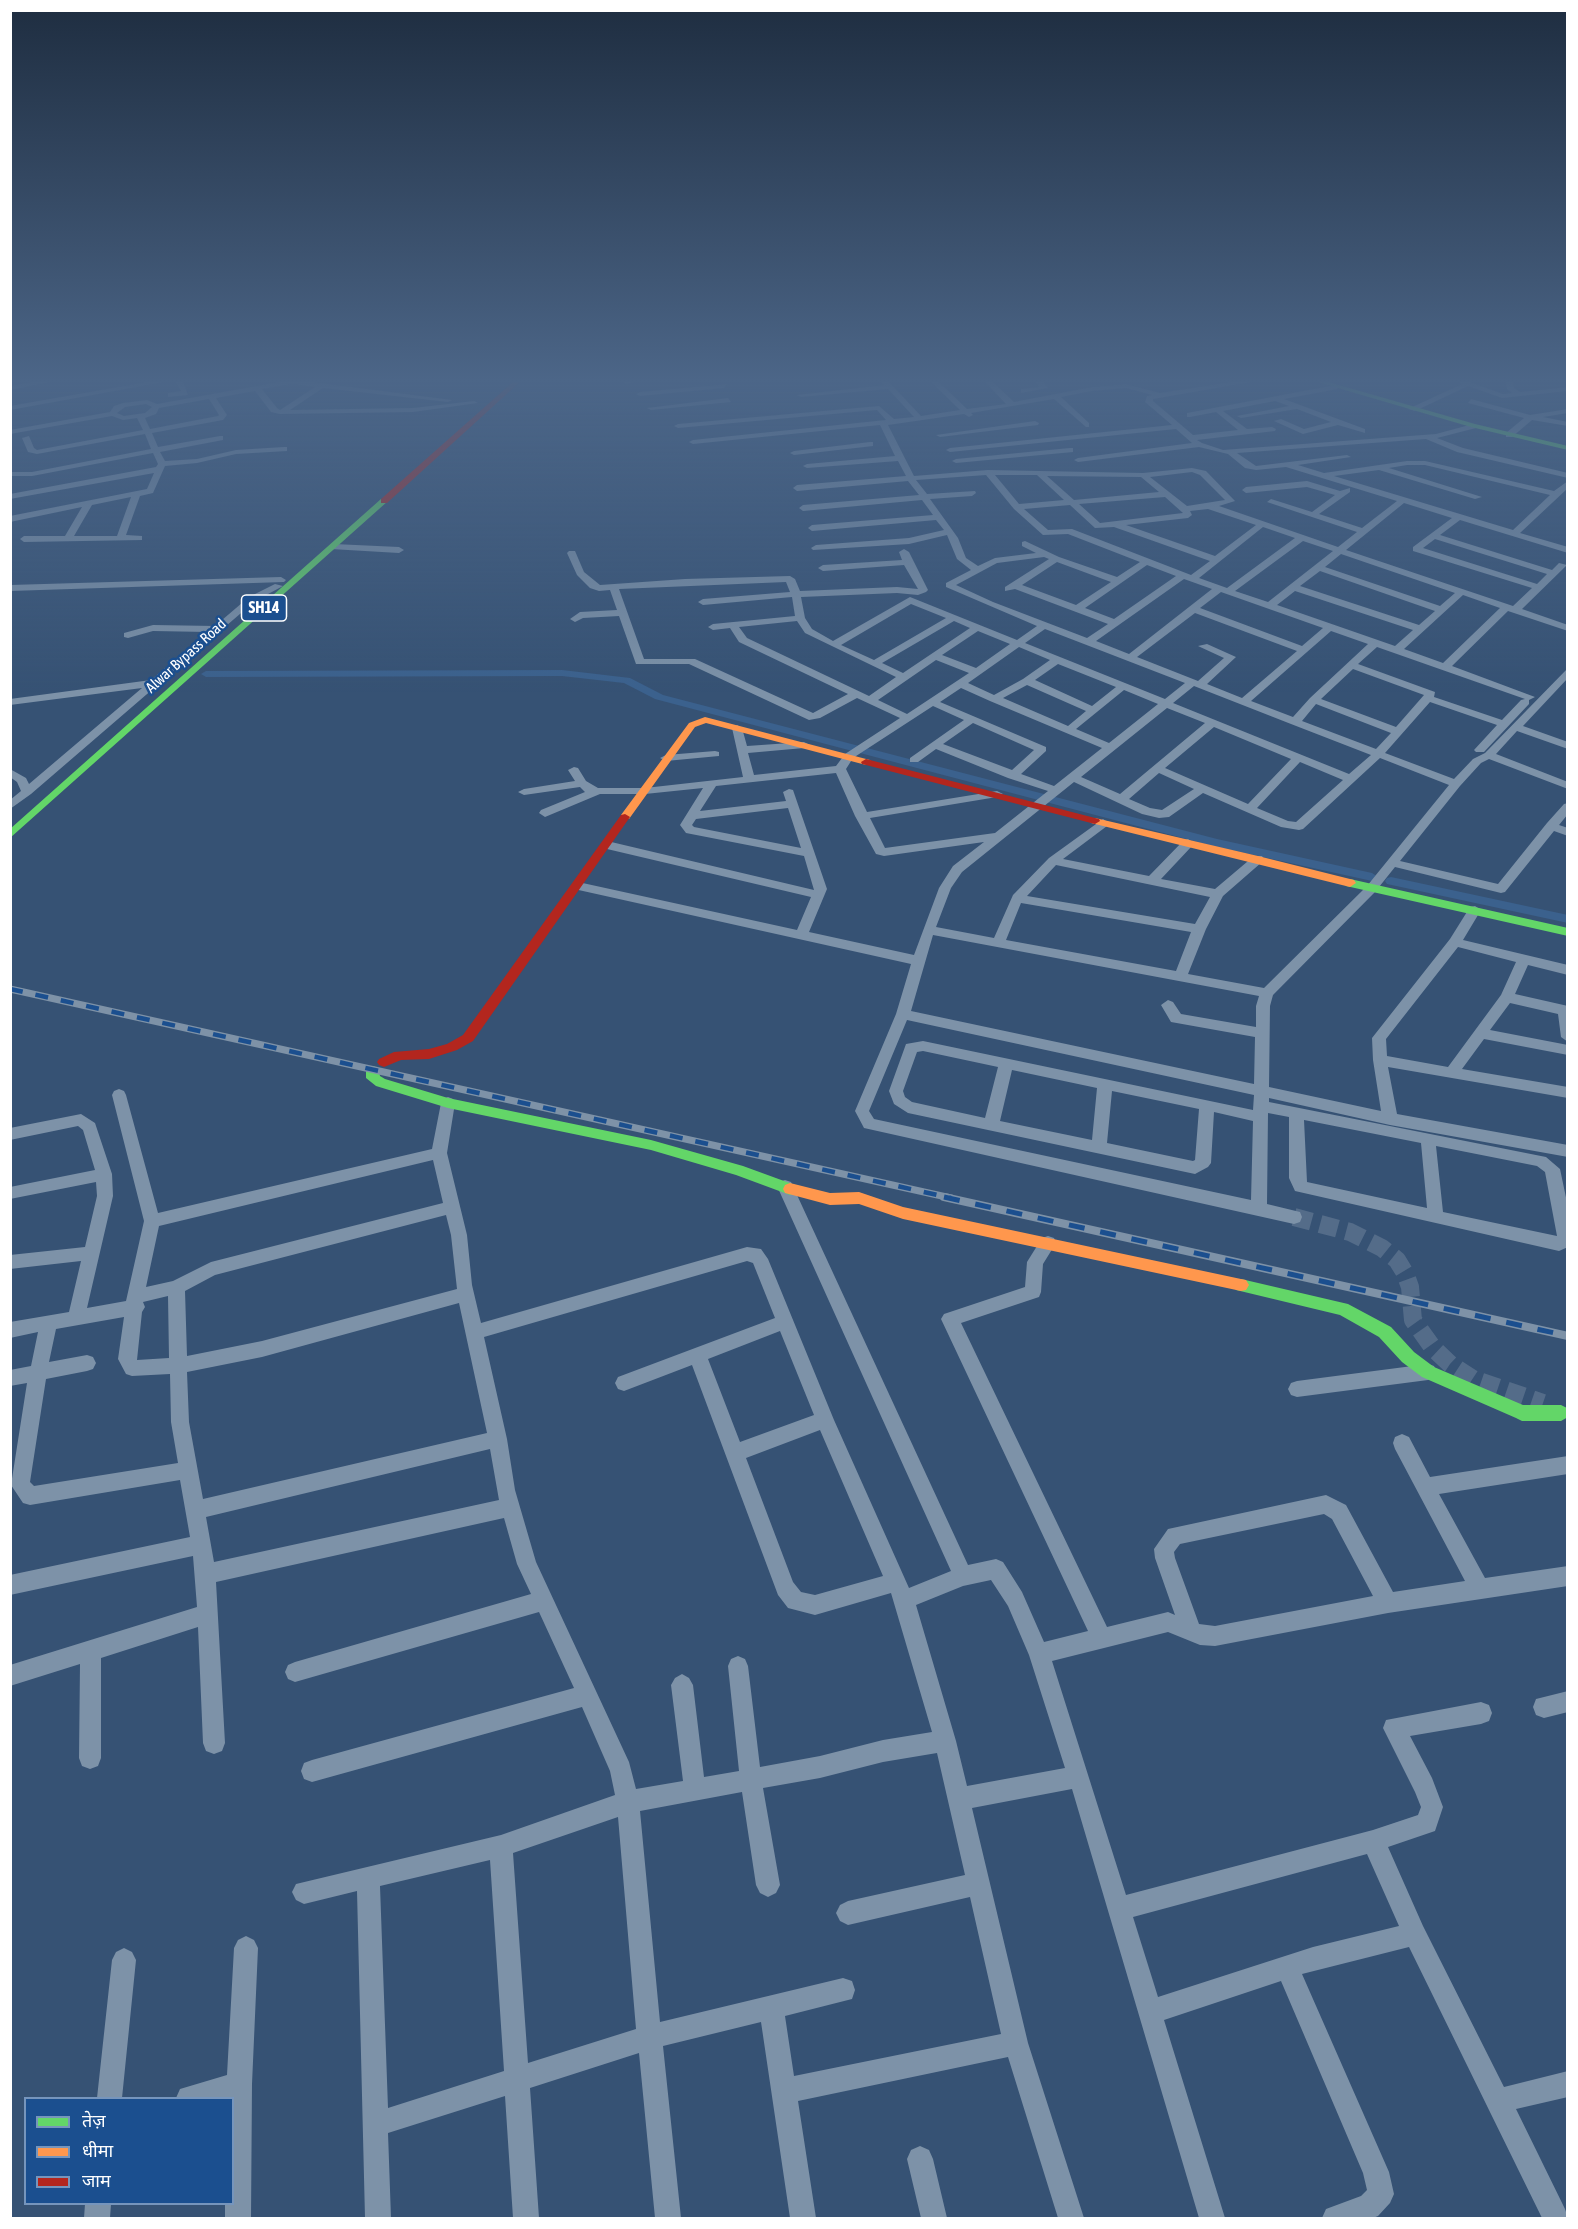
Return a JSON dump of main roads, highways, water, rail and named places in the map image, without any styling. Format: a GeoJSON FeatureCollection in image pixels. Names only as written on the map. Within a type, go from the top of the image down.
{"type":"FeatureCollection","features":[{"type":"Feature","properties":{"kind":"waterway"},"geometry":{"type":"LineString","coordinates":[[206,674],[562,673],[626,680],[659,697],[1217,843],[1372,877]]}},
{"type":"Feature","properties":{"kind":"waterway"},"geometry":{"type":"LineString","coordinates":[[1391,881],[1568,919]]}},
{"type":"Feature","properties":{"kind":"tunnel"},"geometry":{"type":"LineString","coordinates":[[1294,1217],[1350,1232],[1382,1248],[1397,1260],[1405,1273],[1410,1287],[1413,1320],[1433,1348],[1450,1364],[1473,1379],[1543,1403]]}},
{"type":"Feature","properties":{"kind":"railway"},"geometry":{"type":"LineString","coordinates":[[10,989],[951,1198]]}},
{"type":"Feature","properties":{"kind":"railway"},"geometry":{"type":"LineString","coordinates":[[944,1197],[1568,1336]]}}]}
